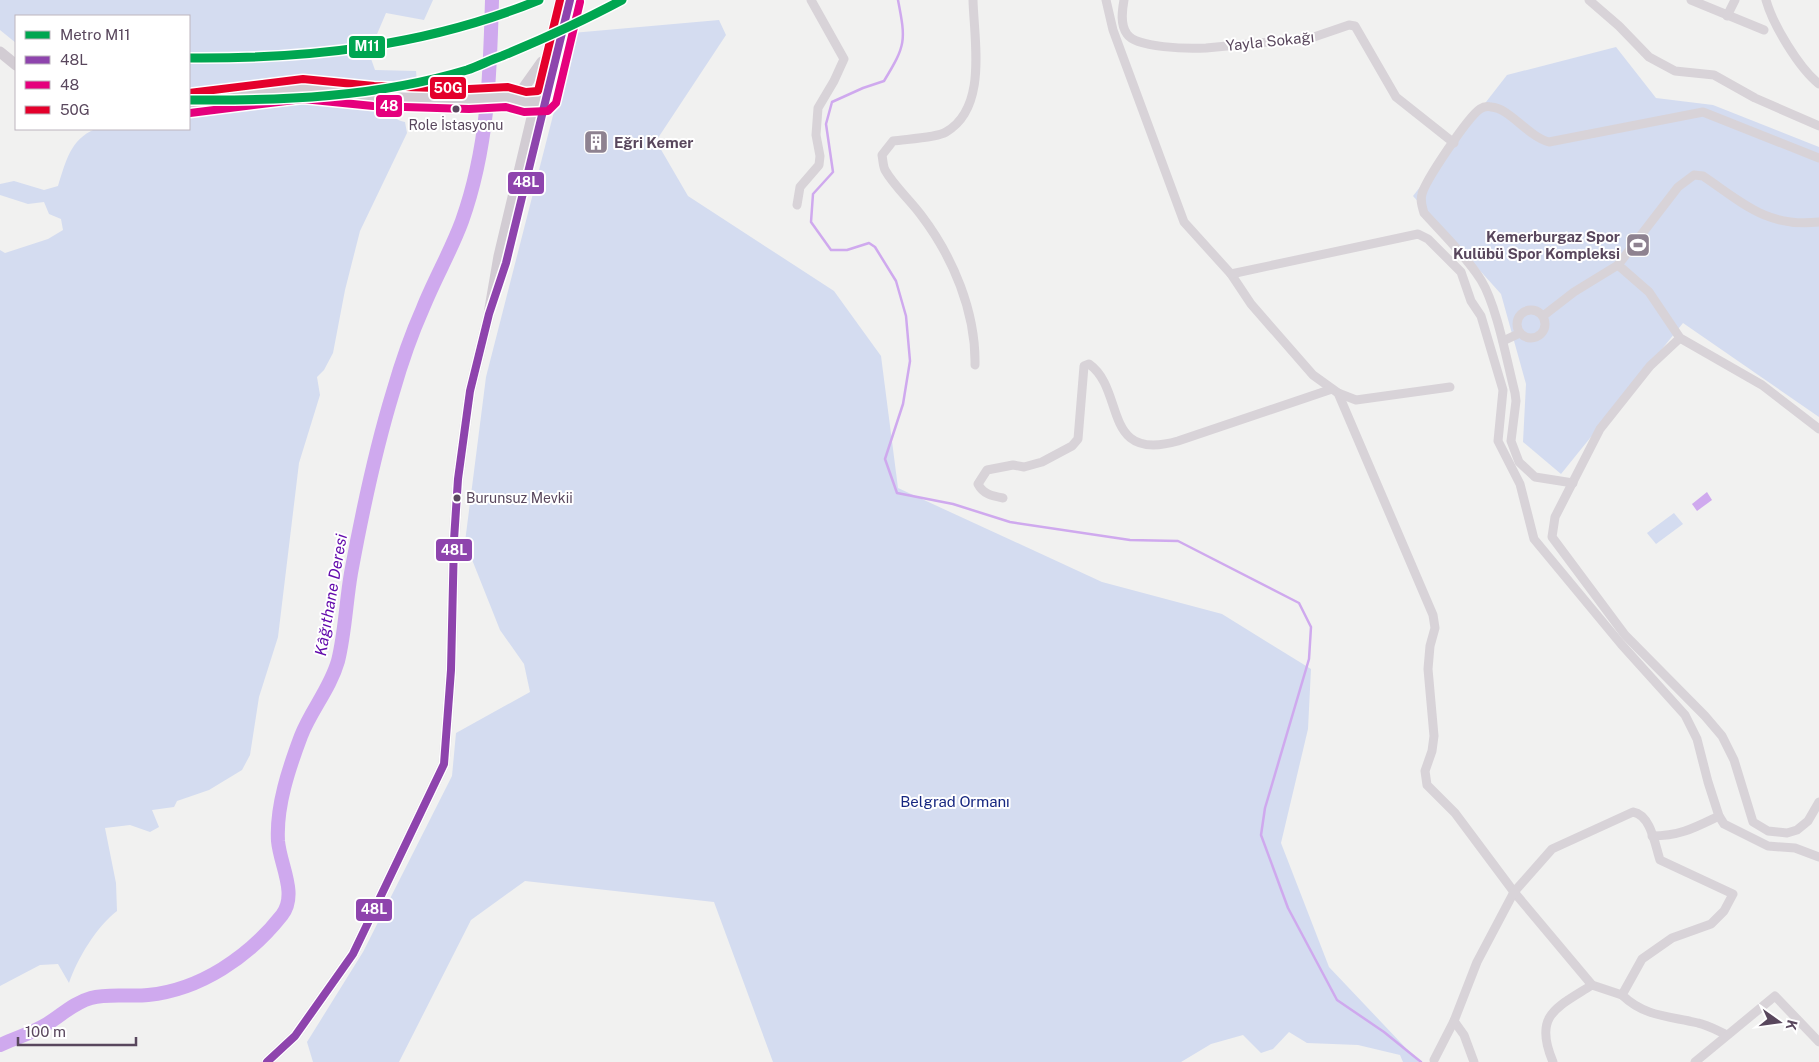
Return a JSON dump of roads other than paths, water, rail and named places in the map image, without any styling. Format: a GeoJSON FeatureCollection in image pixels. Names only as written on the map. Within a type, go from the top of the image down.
{"type":"FeatureCollection","features":[{"type":"Feature","properties":{"kind":"main road"},"geometry":{"type":"LineString","coordinates":[[489,314],[506,263],[560,0]]}},
{"type":"Feature","properties":{"kind":"main road"},"geometry":{"type":"LineString","coordinates":[[268,1062],[296,1036],[352,954],[444,764],[451,670],[454,540],[458,479],[470,391],[489,314],[499,256],[532,124],[570,0]]}},
{"type":"Feature","properties":{"kind":"main road"},"geometry":{"type":"LineString","coordinates":[[520,97],[549,49]]}},
{"type":"Feature","properties":{"kind":"main road"},"geometry":{"type":"LineString","coordinates":[[0,52],[15,64]]}},
{"type":"Feature","properties":{"kind":"main road"},"geometry":{"type":"LineString","coordinates":[[190,103],[303,89],[373,96],[469,100],[520,97],[540,100]]}},
{"type":"Feature","properties":{"kind":"main road"},"geometry":{"type":"LineString","coordinates":[[520,97],[532,124]]}},
{"type":"Feature","properties":{"kind":"street"},"geometry":{"type":"LineString","coordinates":[[797,205],[800,187],[819,165],[820,156],[816,135],[818,108],[844,60],[837,43],[811,0]]}},
{"type":"Feature","properties":{"kind":"street"},"geometry":{"type":"LineString","coordinates":[[973,0],[977,75],[966,112],[945,133],[893,141],[882,155],[884,169],[922,216],[940,244],[956,275],[976,340],[975,365]]}},
{"type":"Feature","properties":{"kind":"street"},"geometry":{"type":"LineString","coordinates":[[1106,0],[1113,30],[1177,208],[1192,233],[1231,274],[1251,304],[1313,375],[1335,391],[1356,400],[1450,386]]}},
{"type":"Feature","properties":{"kind":"street","name":"Yayla Sokağı"},"geometry":{"type":"LineString","coordinates":[[1124,0],[1123,26],[1126,34],[1138,43],[1192,49],[1206,48],[1311,38],[1350,25],[1355,26],[1386,84],[1396,96],[1454,142]]}},
{"type":"Feature","properties":{"kind":"street"},"geometry":{"type":"LineString","coordinates":[[1588,0],[1619,26],[1649,57],[1675,71],[1714,75],[1755,98],[1819,126]]}},
{"type":"Feature","properties":{"kind":"street"},"geometry":{"type":"LineString","coordinates":[[1691,0],[1764,30]]}},
{"type":"Feature","properties":{"kind":"street"},"geometry":{"type":"LineString","coordinates":[[1727,16],[1735,0]]}},
{"type":"Feature","properties":{"kind":"street"},"geometry":{"type":"LineString","coordinates":[[1766,0],[1769,10],[1795,56],[1819,84]]}},
{"type":"Feature","properties":{"kind":"street"},"geometry":{"type":"LineString","coordinates":[[1573,483],[1535,477],[1519,462],[1511,441],[1516,401],[1502,341],[1482,282],[1424,212],[1421,203],[1422,192],[1454,142],[1479,109],[1486,106],[1498,108],[1531,134],[1549,142],[1703,112],[1819,158]]}},
{"type":"Feature","properties":{"kind":"street"},"geometry":{"type":"LineString","coordinates":[[1542,316],[1587,283],[1618,266],[1678,187],[1694,175],[1703,176],[1755,212],[1780,222],[1803,224],[1819,222]]}},
{"type":"Feature","properties":{"kind":"street"},"geometry":{"type":"LineString","coordinates":[[1231,274],[1418,234],[1428,239],[1461,272],[1471,301],[1481,316],[1503,390],[1498,441],[1502,454],[1512,466],[1520,484],[1534,539],[1621,644],[1685,715],[1697,739],[1718,816],[1724,824],[1768,846],[1795,848],[1819,857]]}},
{"type":"Feature","properties":{"kind":"street"},"geometry":{"type":"LineString","coordinates":[[1618,266],[1649,292],[1680,338],[1762,385],[1819,429]]}},
{"type":"Feature","properties":{"kind":"street"},"geometry":{"type":"LineString","coordinates":[[1502,341],[1520,333],[1533,338],[1541,333],[1545,325],[1542,316],[1535,310],[1522,312],[1517,325],[1520,333]]}},
{"type":"Feature","properties":{"kind":"street"},"geometry":{"type":"LineString","coordinates":[[1680,338],[1650,366],[1610,413],[1600,428],[1555,517],[1552,537],[1556,546],[1625,635],[1705,716],[1722,736],[1734,760],[1753,822],[1768,831],[1786,833],[1797,830],[1808,820],[1819,802]]}},
{"type":"Feature","properties":{"kind":"street"},"geometry":{"type":"LineString","coordinates":[[1003,498],[992,496],[981,490],[978,484],[987,470],[1013,465],[1024,467],[1042,462],[1072,446],[1078,439],[1084,366],[1089,364],[1100,375],[1116,418],[1126,434],[1151,445],[1162,445],[1178,441],[1335,391]]}},
{"type":"Feature","properties":{"kind":"street"},"geometry":{"type":"LineString","coordinates":[[1335,391],[1435,622],[1428,661],[1434,744],[1425,771],[1425,780],[1430,789],[1455,813],[1514,892],[1592,985],[1622,995],[1634,1006],[1656,1015],[1700,1023],[1727,1035]]}},
{"type":"Feature","properties":{"kind":"street"},"geometry":{"type":"LineString","coordinates":[[1434,1060],[1454,1021],[1478,962],[1514,892],[1552,849],[1620,816],[1633,812],[1638,813],[1646,820],[1660,860],[1732,894],[1724,912],[1710,924],[1672,938],[1642,959],[1622,995]]}},
{"type":"Feature","properties":{"kind":"street"},"geometry":{"type":"LineString","coordinates":[[1652,836],[1672,836],[1686,832],[1718,816]]}},
{"type":"Feature","properties":{"kind":"street"},"geometry":{"type":"LineString","coordinates":[[1553,1062],[1546,1038],[1546,1020],[1557,1007],[1592,985]]}},
{"type":"Feature","properties":{"kind":"street"},"geometry":{"type":"LineString","coordinates":[[1695,1062],[1775,996],[1819,1042]]}},
{"type":"Feature","properties":{"kind":"street"},"geometry":{"type":"LineString","coordinates":[[1454,1021],[1464,1035],[1474,1062]]}},
{"type":"Feature","properties":{"kind":"waterway","name":"Kâğıthane Deresi"},"geometry":{"type":"LineString","coordinates":[[0,1045],[30,1033],[52,1021],[73,1006],[91,998],[167,992],[205,979],[254,945],[287,907],[287,879],[278,841],[279,814],[284,787],[301,736],[335,671],[338,661],[351,573],[364,505],[380,437],[399,371],[410,339],[458,232],[471,194],[486,112],[492,0]]}},
{"type":"Feature","properties":{"kind":"waterway"},"geometry":{"type":"LineString","coordinates":[[898,0],[903,34],[902,42],[897,59],[884,81],[832,102],[826,124],[833,172],[813,194],[811,222],[831,250],[847,250],[869,243],[875,247],[896,281],[906,316],[910,361],[903,404],[885,459],[897,493],[953,504],[1010,522],[1130,540],[1178,541],[1299,603],[1311,627],[1309,659],[1265,808],[1261,835],[1288,908],[1337,1000],[1384,1032],[1421,1062]]}},
{"type":"Feature","properties":{"kind":"metro line","name":"M11"},"geometry":{"type":"LineString","coordinates":[[190,58],[279,56],[367,47],[454,29],[497,16],[539,0]]}},
{"type":"Feature","properties":{"kind":"metro line","name":"M11"},"geometry":{"type":"LineString","coordinates":[[190,100],[259,100],[364,92],[433,79],[467,70],[502,56],[622,0]]}},
{"type":"Feature","properties":{"kind":"place","name":"Role İstasyonu"},"geometry":{"type":"Point","coordinates":[456,109]}},
{"type":"Feature","properties":{"kind":"place","name":"Eğri Kemer"},"geometry":{"type":"Point","coordinates":[596,142]}},
{"type":"Feature","properties":{"kind":"place","name":"Kemerburgaz Spor Kulübü Spor Kompleksi"},"geometry":{"type":"Point","coordinates":[1638,245]}},
{"type":"Feature","properties":{"kind":"place","name":"Burunsuz Mevkii"},"geometry":{"type":"Point","coordinates":[457,498]}},
{"type":"Feature","properties":{"kind":"park label","name":"Belgrad Ormanı"},"geometry":{"type":"Point","coordinates":[955,801]}}]}
